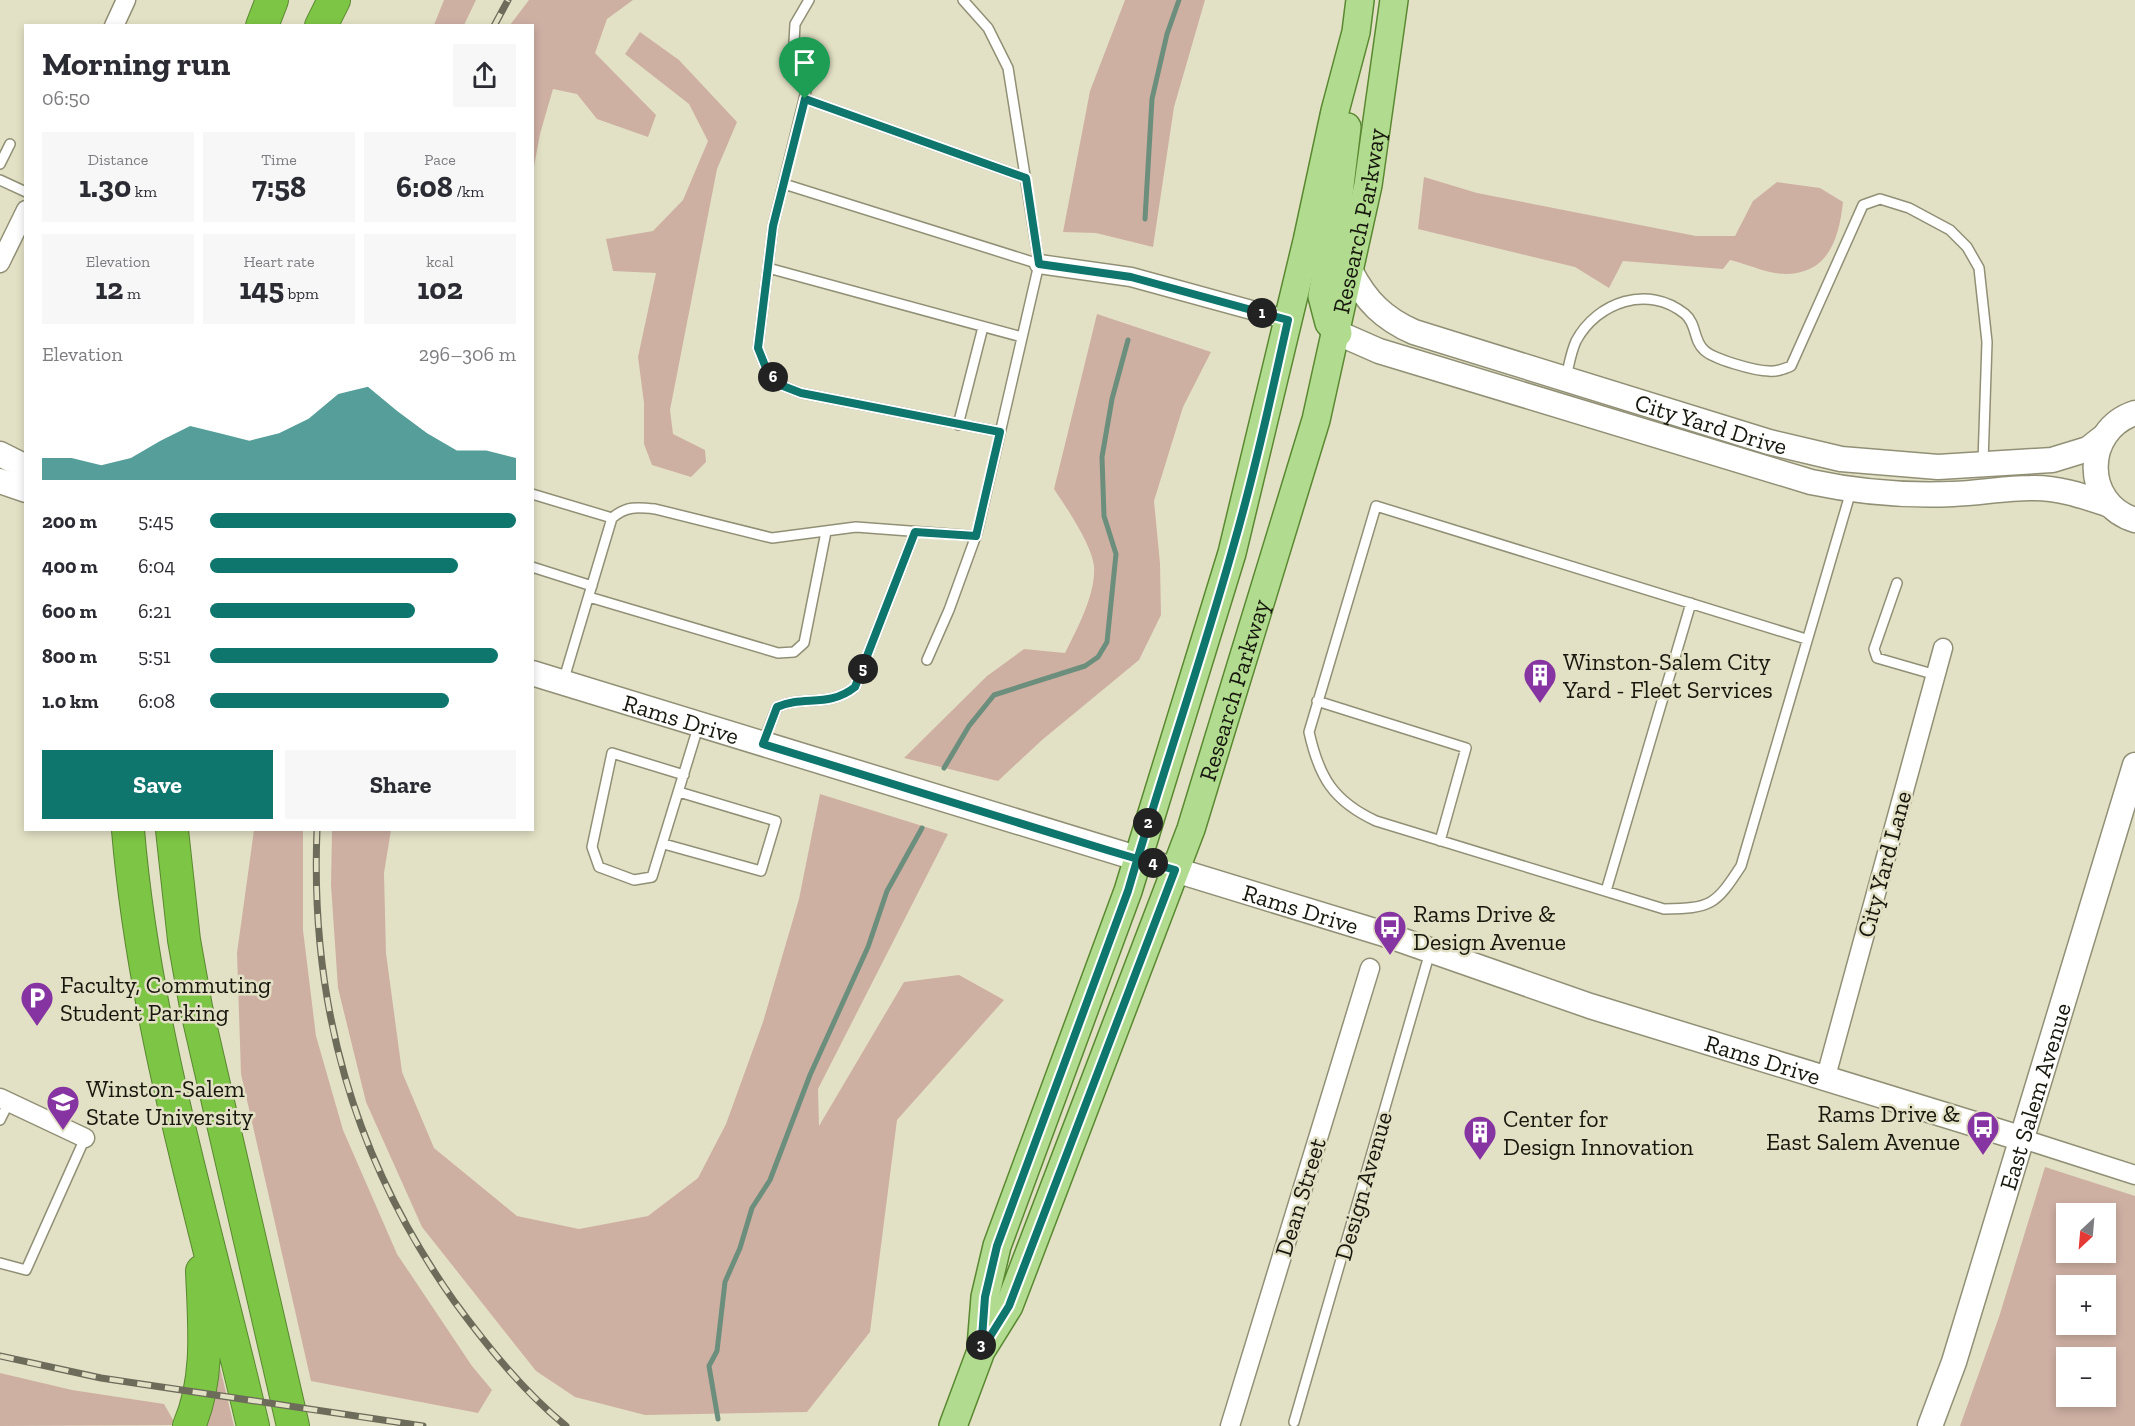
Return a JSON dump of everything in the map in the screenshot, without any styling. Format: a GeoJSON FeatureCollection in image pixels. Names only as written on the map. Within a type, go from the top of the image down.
{"type":"FeatureCollection","features":[{"type":"Feature","properties":{"kind":"highway"},"geometry":{"type":"LineString","coordinates":[[263,24],[272,0]]}},
{"type":"Feature","properties":{"kind":"highway"},"geometry":{"type":"LineString","coordinates":[[321,24],[327,0]]}},
{"type":"Feature","properties":{"kind":"highway"},"geometry":{"type":"LineString","coordinates":[[321,24],[334,0]]}},
{"type":"Feature","properties":{"kind":"highway"},"geometry":{"type":"LineString","coordinates":[[128,831],[141,947],[152,1004],[201,1222],[254,1426]]}},
{"type":"Feature","properties":{"kind":"highway"},"geometry":{"type":"LineString","coordinates":[[172,831],[184,940],[196,1006],[293,1425]]}},
{"type":"Feature","properties":{"kind":"highway"},"geometry":{"type":"LineString","coordinates":[[189,1426],[196,1404],[203,1359],[201,1222]]}},
{"type":"Feature","properties":{"kind":"main road","name":"Research Parkway"},"geometry":{"type":"LineString","coordinates":[[981,1351],[985,1297],[1000,1236],[1124,902],[1232,553],[1335,111],[1356,32],[1360,0]]}},
{"type":"Feature","properties":{"kind":"main road","name":"Research Parkway"},"geometry":{"type":"LineString","coordinates":[[953,1426],[981,1351],[1009,1306],[1194,817],[1313,432],[1338,333],[1379,117],[1394,0]]}},
{"type":"Feature","properties":{"kind":"main road"},"geometry":{"type":"LineString","coordinates":[[1338,333],[1329,322],[1322,296],[1341,180],[1356,32]]}},
{"type":"Feature","properties":{"kind":"main road","name":"City Yard Drive"},"geometry":{"type":"LineString","coordinates":[[1351,272],[1367,299],[1394,323],[1414,332],[1769,442],[1822,455],[1885,464],[1927,466],[2052,460],[2088,449],[2112,426],[2135,413]]}},
{"type":"Feature","properties":{"kind":"main road","name":"City Yard Drive"},"geometry":{"type":"LineString","coordinates":[[1338,333],[1379,351],[1791,477],[1851,491],[1952,494],[2032,488],[2067,492],[2110,506],[2135,520]]}},
{"type":"Feature","properties":{"kind":"main road"},"geometry":{"type":"LineString","coordinates":[[2102,438],[2095,456],[2095,475],[2110,506],[2135,538]]}},
{"type":"Feature","properties":{"kind":"main road"},"geometry":{"type":"LineString","coordinates":[[0,454],[24,466]]}},
{"type":"Feature","properties":{"kind":"main road"},"geometry":{"type":"LineString","coordinates":[[0,482],[24,489]]}},
{"type":"Feature","properties":{"kind":"main road","name":"Rams Drive"},"geometry":{"type":"LineString","coordinates":[[534,674],[1431,950],[1590,1006],[1825,1080],[2023,1138]]}},
{"type":"Feature","properties":{"kind":"main road","name":"East Salem Avenue"},"geometry":{"type":"LineString","coordinates":[[1930,1426],[1954,1362],[2135,765]]}},
{"type":"Feature","properties":{"kind":"street"},"geometry":{"type":"LineString","coordinates":[[115,24],[126,0]]}},
{"type":"Feature","properties":{"kind":"street"},"geometry":{"type":"LineString","coordinates":[[0,263],[24,214]]}},
{"type":"Feature","properties":{"kind":"street"},"geometry":{"type":"LineString","coordinates":[[1039,264],[1131,277],[1288,320]]}},
{"type":"Feature","properties":{"kind":"street","name":"City Yard Lane"},"geometry":{"type":"LineString","coordinates":[[1825,1080],[1943,648]]}},
{"type":"Feature","properties":{"kind":"street","name":"Dean Street"},"geometry":{"type":"LineString","coordinates":[[1230,1426],[1370,968]]}},
{"type":"Feature","properties":{"kind":"street"},"geometry":{"type":"LineString","coordinates":[[4,1100],[85,1138]]}},
{"type":"Feature","properties":{"kind":"street","name":"Rams Drive"},"geometry":{"type":"LineString","coordinates":[[2023,1138],[2135,1175]]}},
{"type":"Feature","properties":{"kind":"lane"},"geometry":{"type":"LineString","coordinates":[[809,0],[795,24],[794,42],[807,87],[773,226],[758,348],[768,373],[783,386],[801,393],[1000,432]]}},
{"type":"Feature","properties":{"kind":"lane"},"geometry":{"type":"LineString","coordinates":[[927,660],[949,610],[976,536],[1039,264],[1008,69],[988,27],[963,0]]}},
{"type":"Feature","properties":{"kind":"lane"},"geometry":{"type":"LineString","coordinates":[[805,99],[1026,178]]}},
{"type":"Feature","properties":{"kind":"lane"},"geometry":{"type":"LineString","coordinates":[[0,164],[10,144]]}},
{"type":"Feature","properties":{"kind":"lane"},"geometry":{"type":"LineString","coordinates":[[0,180],[24,191]]}},
{"type":"Feature","properties":{"kind":"lane"},"geometry":{"type":"LineString","coordinates":[[784,184],[1039,264]]}},
{"type":"Feature","properties":{"kind":"lane"},"geometry":{"type":"LineString","coordinates":[[1565,379],[1576,341],[1592,321],[1611,305],[1634,298],[1656,299],[1684,314],[1694,325],[1698,342],[1704,351],[1768,372],[1791,366],[1863,205],[1880,199],[1909,208],[1950,230],[1967,247],[1979,268],[1987,342],[1983,464]]}},
{"type":"Feature","properties":{"kind":"lane"},"geometry":{"type":"LineString","coordinates":[[768,268],[1022,338]]}},
{"type":"Feature","properties":{"kind":"lane"},"geometry":{"type":"LineString","coordinates":[[957,425],[983,327]]}},
{"type":"Feature","properties":{"kind":"lane"},"geometry":{"type":"LineString","coordinates":[[1806,639],[1376,506],[1309,732],[1316,762],[1329,786],[1352,810],[1376,821],[1664,909],[1708,906],[1725,892],[1741,866],[1851,491]]}},
{"type":"Feature","properties":{"kind":"lane"},"geometry":{"type":"LineString","coordinates":[[534,495],[612,518]]}},
{"type":"Feature","properties":{"kind":"lane"},"geometry":{"type":"LineString","coordinates":[[563,682],[612,518],[623,509],[636,507],[655,509],[772,538],[856,527],[976,536]]}},
{"type":"Feature","properties":{"kind":"lane"},"geometry":{"type":"LineString","coordinates":[[589,597],[778,653],[794,652],[804,643],[826,532]]}},
{"type":"Feature","properties":{"kind":"lane"},"geometry":{"type":"LineString","coordinates":[[763,744],[777,707],[784,704],[820,702],[845,696],[855,687],[915,532]]}},
{"type":"Feature","properties":{"kind":"lane"},"geometry":{"type":"LineString","coordinates":[[534,568],[592,586]]}},
{"type":"Feature","properties":{"kind":"lane"},"geometry":{"type":"LineString","coordinates":[[1897,583],[1874,649],[1875,654],[1877,658],[1936,675]]}},
{"type":"Feature","properties":{"kind":"lane"},"geometry":{"type":"LineString","coordinates":[[1606,891],[1691,603]]}},
{"type":"Feature","properties":{"kind":"lane"},"geometry":{"type":"LineString","coordinates":[[1317,701],[1466,748],[1440,841]]}},
{"type":"Feature","properties":{"kind":"lane"},"geometry":{"type":"LineString","coordinates":[[684,775],[612,753],[592,847],[599,867],[634,880],[652,877],[664,844],[699,724]]}},
{"type":"Feature","properties":{"kind":"lane"},"geometry":{"type":"LineString","coordinates":[[664,844],[761,871],[776,821],[679,792]]}},
{"type":"Feature","properties":{"kind":"lane","name":"Design Avenue"},"geometry":{"type":"LineString","coordinates":[[1294,1422],[1431,950]]}},
{"type":"Feature","properties":{"kind":"lane"},"geometry":{"type":"LineString","coordinates":[[0,1120],[4,1100]]}},
{"type":"Feature","properties":{"kind":"lane"},"geometry":{"type":"LineString","coordinates":[[0,1263],[26,1270],[85,1138]]}},
{"type":"Feature","properties":{"kind":"shaded area"},"geometry":{"type":"Polygon","coordinates":[[[444,0],[476,0],[464,24],[434,24],[444,0]]]}},
{"type":"Feature","properties":{"kind":"shaded area"},"geometry":{"type":"Polygon","coordinates":[[[529,0],[633,0],[607,19],[595,53],[656,115],[648,137],[597,119],[577,94],[553,89],[540,134],[534,167],[534,24],[511,24],[529,0]]]}},
{"type":"Feature","properties":{"kind":"shaded area"},"geometry":{"type":"Polygon","coordinates":[[[1125,0],[1205,0],[1174,107],[1153,247],[1096,233],[1063,232],[1090,91],[1125,0]]]}},
{"type":"Feature","properties":{"kind":"shaded area"},"geometry":{"type":"Polygon","coordinates":[[[640,32],[679,60],[737,122],[717,169],[670,410],[673,434],[705,450],[706,462],[691,477],[652,465],[644,444],[644,403],[638,357],[656,273],[613,271],[606,239],[653,231],[683,200],[708,141],[689,104],[625,54],[640,32]]]}},
{"type":"Feature","properties":{"kind":"shaded area"},"geometry":{"type":"Polygon","coordinates":[[[1424,177],[1477,193],[1696,236],[1735,236],[1753,201],[1777,182],[1820,188],[1843,202],[1838,228],[1829,252],[1812,268],[1785,274],[1730,260],[1723,269],[1623,261],[1609,288],[1575,267],[1418,229],[1424,177]]]}},
{"type":"Feature","properties":{"kind":"shaded area"},"geometry":{"type":"Polygon","coordinates":[[[1097,314],[1211,352],[1183,407],[1154,501],[1160,563],[1161,615],[1139,660],[1042,740],[998,781],[904,758],[987,676],[1024,649],[1065,653],[1080,622],[1092,588],[1094,566],[1084,537],[1054,489],[1097,314]]]}},
{"type":"Feature","properties":{"kind":"shaded area"},"geometry":{"type":"Polygon","coordinates":[[[820,794],[948,834],[818,1089],[819,1126],[904,982],[959,975],[1004,1000],[897,1120],[870,1332],[807,1412],[645,1415],[575,1397],[536,1371],[422,1227],[366,1102],[338,988],[331,885],[332,831],[391,831],[384,873],[386,953],[402,1072],[434,1148],[517,1216],[579,1229],[648,1216],[698,1178],[726,1124],[763,1022],[799,899],[820,794]]]}},
{"type":"Feature","properties":{"kind":"shaded area"},"geometry":{"type":"Polygon","coordinates":[[[254,831],[303,831],[303,930],[316,1036],[343,1130],[397,1254],[472,1366],[492,1390],[478,1413],[311,1381],[241,1074],[237,953],[254,831]]]}},
{"type":"Feature","properties":{"kind":"shaded area"},"geometry":{"type":"Polygon","coordinates":[[[2045,1167],[2135,1196],[2135,1426],[1960,1426],[1999,1317],[2045,1167]]]}},
{"type":"Feature","properties":{"kind":"shaded area"},"geometry":{"type":"Polygon","coordinates":[[[217,1355],[234,1426],[199,1426],[217,1355]]]}},
{"type":"Feature","properties":{"kind":"shaded area"},"geometry":{"type":"Polygon","coordinates":[[[0,1373],[72,1390],[164,1404],[176,1425],[0,1426],[0,1373]]]}},
{"type":"Feature","properties":{"kind":"waterway"},"geometry":{"type":"LineString","coordinates":[[1145,219],[1152,99],[1167,34],[1179,0]]}},
{"type":"Feature","properties":{"kind":"waterway"},"geometry":{"type":"LineString","coordinates":[[944,768],[969,726],[994,695],[1085,666],[1098,657],[1107,642],[1116,554],[1104,516],[1102,457],[1112,399],[1128,340]]}},
{"type":"Feature","properties":{"kind":"waterway"},"geometry":{"type":"LineString","coordinates":[[718,1419],[709,1366],[717,1351],[725,1282],[740,1248],[752,1208],[770,1180],[810,1075],[868,947],[887,891],[922,828]]}},
{"type":"Feature","properties":{"kind":"railway"},"geometry":{"type":"LineString","coordinates":[[495,24],[508,0]]}},
{"type":"Feature","properties":{"kind":"railway"},"geometry":{"type":"LineString","coordinates":[[317,831],[317,894],[321,956],[331,1017],[345,1077],[364,1135],[389,1191],[419,1247],[454,1301],[506,1367],[566,1426]]}},
{"type":"Feature","properties":{"kind":"railway"},"geometry":{"type":"LineString","coordinates":[[0,1356],[101,1378],[423,1426]]}},
{"type":"Feature","properties":{"kind":"place","name":"Winston-Salem City Yard - Fleet Services"},"geometry":{"type":"Point","coordinates":[1540,704]}},
{"type":"Feature","properties":{"kind":"place","name":"Rams Drive & Design Avenue"},"geometry":{"type":"Point","coordinates":[1390,956]}},
{"type":"Feature","properties":{"kind":"place","name":"Faculty, Commuting Student Parking"},"geometry":{"type":"Point","coordinates":[37,1027]}},
{"type":"Feature","properties":{"kind":"place","name":"Winston-Salem State University"},"geometry":{"type":"Point","coordinates":[63,1131]}},
{"type":"Feature","properties":{"kind":"place","name":"Rams Drive & East Salem Avenue"},"geometry":{"type":"Point","coordinates":[1983,1156]}},
{"type":"Feature","properties":{"kind":"place","name":"Center for Design Innovation"},"geometry":{"type":"Point","coordinates":[1480,1161]}},
{"type":"Feature","properties":{"kind":"route"},"geometry":{"type":"LineString","coordinates":[[805,99],[773,226],[758,348],[768,373],[783,386],[801,393],[1000,432],[976,536],[915,532],[855,687],[845,696],[820,702],[784,704],[777,707],[767,727],[763,744],[1107,850],[1137,858],[1175,870],[1009,1306],[981,1351],[985,1297],[997,1246],[1128,891],[1137,858],[1152,809],[1232,553],[1288,320],[1131,277],[1039,264],[1026,178],[805,99]]}}]}
